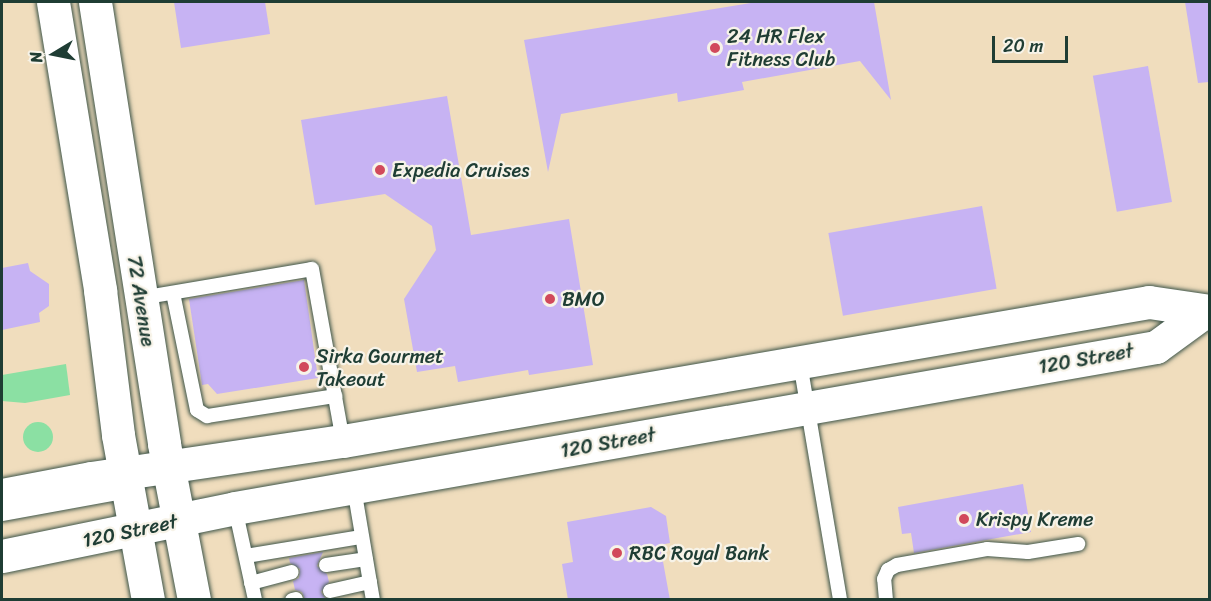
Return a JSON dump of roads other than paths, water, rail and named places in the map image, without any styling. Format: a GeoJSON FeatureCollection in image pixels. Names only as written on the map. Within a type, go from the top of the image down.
{"type":"FeatureCollection","features":[{"type":"Feature","properties":{"kind":"main road","name":"72 Avenue"},"geometry":{"type":"LineString","coordinates":[[53,2],[127,483],[148,600]]}},
{"type":"Feature","properties":{"kind":"main road","name":"72 Avenue"},"geometry":{"type":"LineString","coordinates":[[95,2],[169,469],[194,600]]}},
{"type":"Feature","properties":{"kind":"main road","name":"120 Street"},"geometry":{"type":"LineString","coordinates":[[2,495],[127,483],[169,469],[1149,302],[1207,312]]}},
{"type":"Feature","properties":{"kind":"main road","name":"120 Street"},"geometry":{"type":"LineString","coordinates":[[2,556],[235,508],[1156,347],[1207,312]]}},
{"type":"Feature","properties":{"kind":"lane"},"geometry":{"type":"LineString","coordinates":[[141,298],[312,269],[343,441]]}},
{"type":"Feature","properties":{"kind":"lane"},"geometry":{"type":"LineString","coordinates":[[173,293],[197,410],[207,416],[335,396]]}},
{"type":"Feature","properties":{"kind":"lane"},"geometry":{"type":"LineString","coordinates":[[800,363],[840,600]]}},
{"type":"Feature","properties":{"kind":"lane"},"geometry":{"type":"LineString","coordinates":[[2,513],[127,483]]}},
{"type":"Feature","properties":{"kind":"lane"},"geometry":{"type":"LineString","coordinates":[[354,488],[373,600]]}},
{"type":"Feature","properties":{"kind":"lane"},"geometry":{"type":"LineString","coordinates":[[235,508],[255,600]]}},
{"type":"Feature","properties":{"kind":"lane"},"geometry":{"type":"LineString","coordinates":[[246,556],[361,537]]}},
{"type":"Feature","properties":{"kind":"lane"},"geometry":{"type":"LineString","coordinates":[[886,600],[884,579],[888,570],[897,565],[987,549],[1028,552],[1078,544]]}},
{"type":"Feature","properties":{"kind":"lane"},"geometry":{"type":"LineString","coordinates":[[326,565],[366,560]]}},
{"type":"Feature","properties":{"kind":"lane"},"geometry":{"type":"LineString","coordinates":[[252,583],[292,572]]}},
{"type":"Feature","properties":{"kind":"lane"},"geometry":{"type":"LineString","coordinates":[[330,591],[370,582]]}},
{"type":"Feature","properties":{"kind":"place","name":"24 HR Flex Fitness Club"},"geometry":{"type":"Point","coordinates":[715,48]}},
{"type":"Feature","properties":{"kind":"place","name":"Expedia Cruises"},"geometry":{"type":"Point","coordinates":[380,170]}},
{"type":"Feature","properties":{"kind":"place","name":"BMO"},"geometry":{"type":"Point","coordinates":[550,299]}},
{"type":"Feature","properties":{"kind":"place","name":"Sirka Gourmet Takeout"},"geometry":{"type":"Point","coordinates":[304,367]}},
{"type":"Feature","properties":{"kind":"place","name":"Krispy Kreme"},"geometry":{"type":"Point","coordinates":[964,519]}},
{"type":"Feature","properties":{"kind":"place","name":"RBC Royal Bank"},"geometry":{"type":"Point","coordinates":[617,553]}}]}
